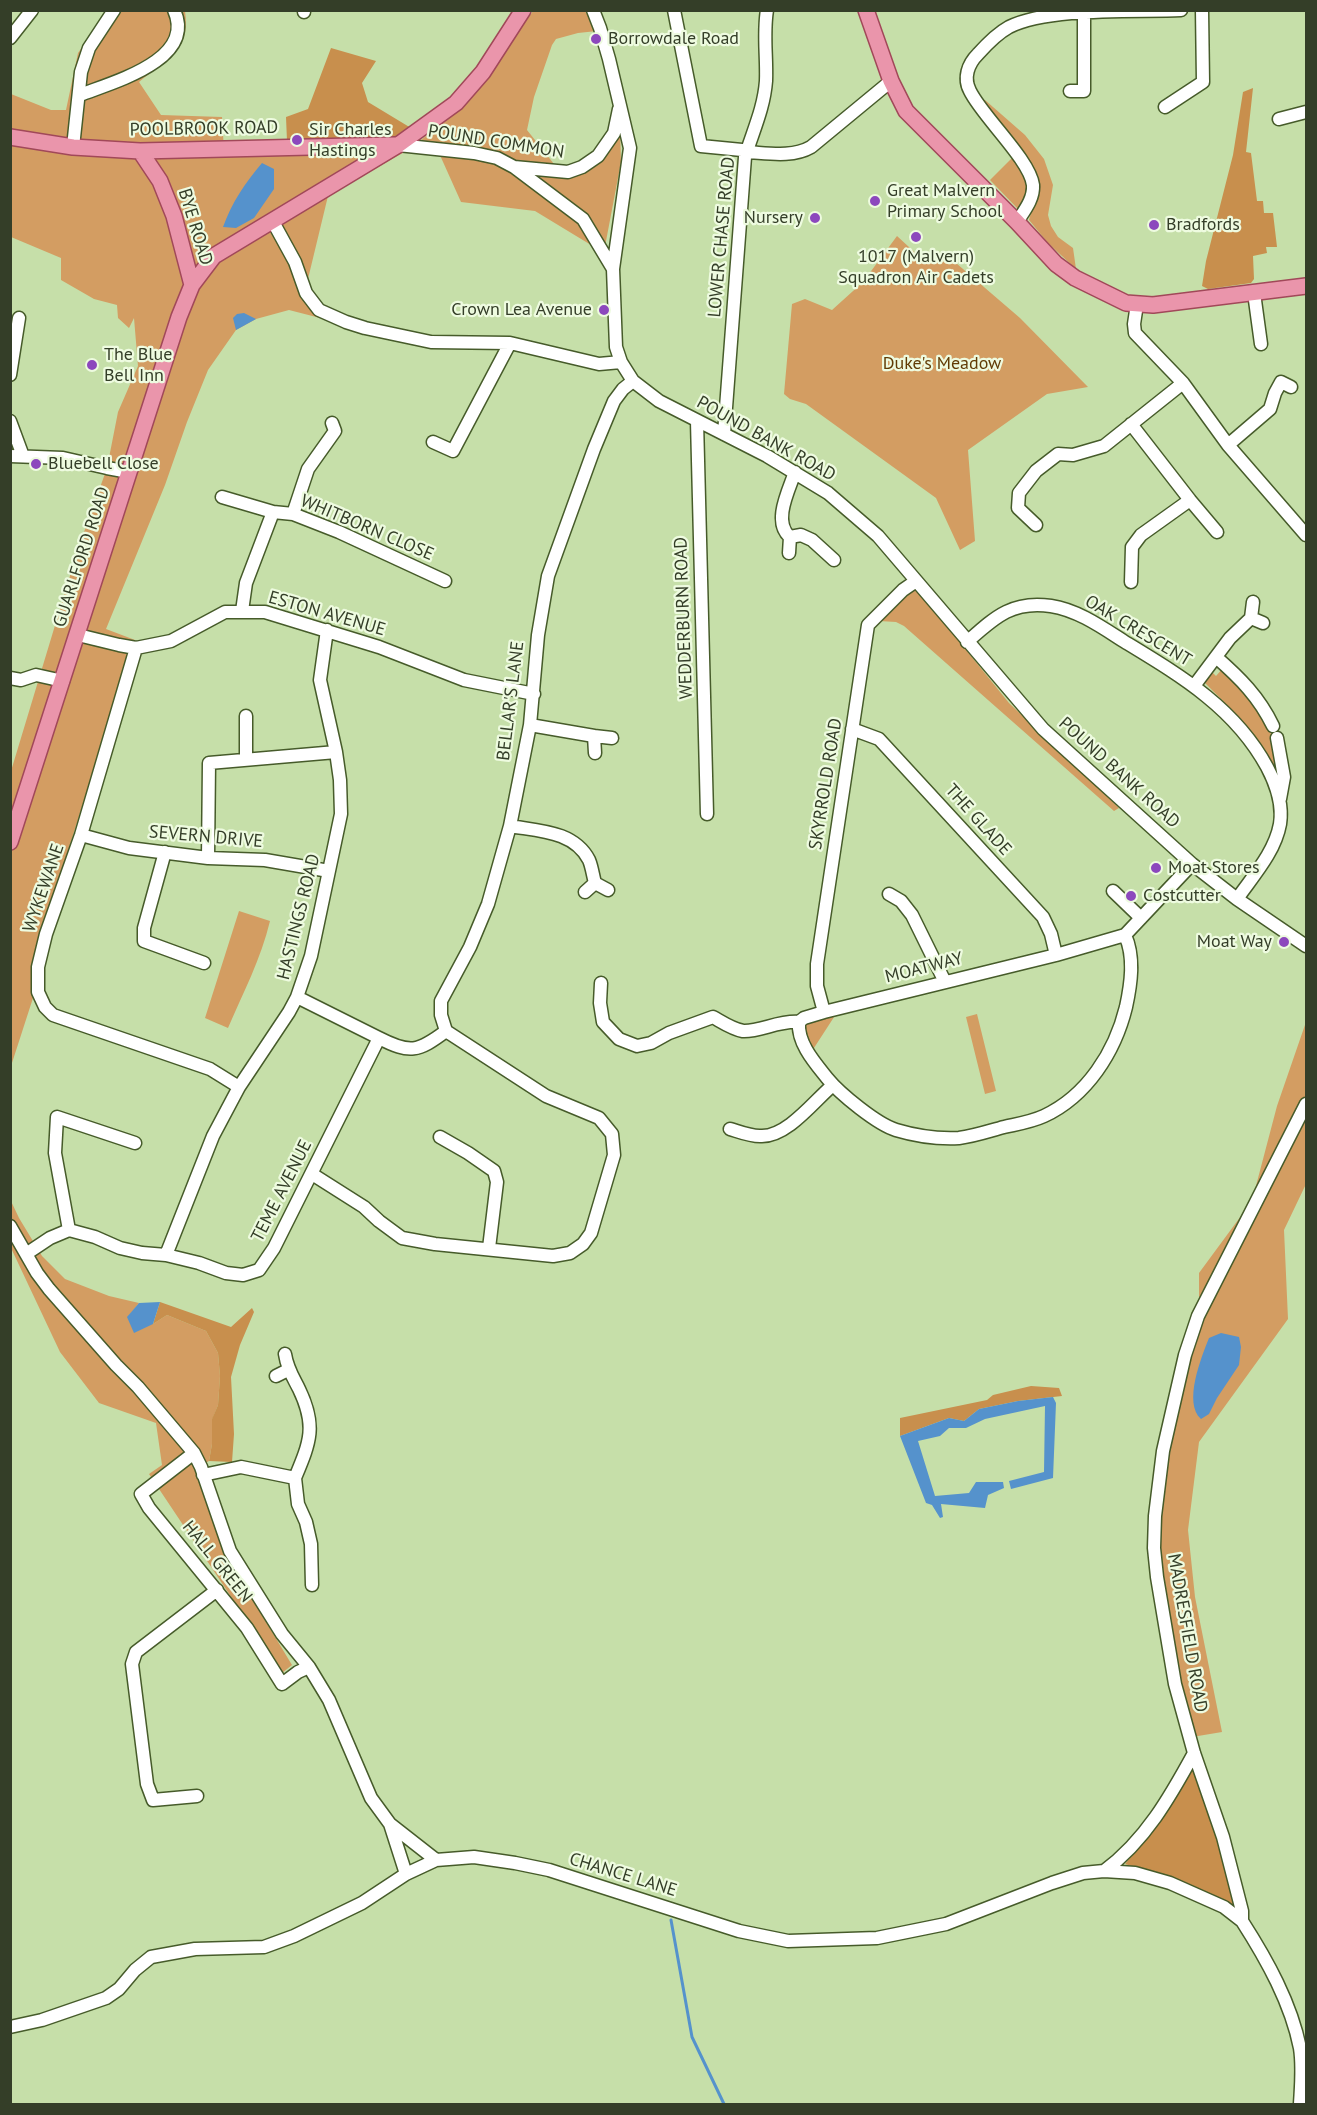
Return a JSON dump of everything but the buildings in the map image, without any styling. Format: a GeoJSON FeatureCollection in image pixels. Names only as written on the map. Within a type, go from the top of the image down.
{"type":"FeatureCollection","features":[{"type":"Feature","properties":{"kind":"main road","name":"GUARLFORD ROAD"},"geometry":{"type":"LineString","coordinates":[[10,842],[179,317],[192,285],[214,256],[398,145],[456,103],[483,72],[523,10]]}},
{"type":"Feature","properties":{"kind":"main road"},"geometry":{"type":"LineString","coordinates":[[866,10],[891,81],[906,111],[1056,264],[1075,278],[1114,298],[1137,304],[1180,303],[1306,286]]}},
{"type":"Feature","properties":{"kind":"main road","name":"POOLBROOK ROAD"},"geometry":{"type":"LineString","coordinates":[[10,137],[73,147],[140,151],[398,145]]}},
{"type":"Feature","properties":{"kind":"main road","name":"BYE ROAD"},"geometry":{"type":"LineString","coordinates":[[140,151],[160,181],[174,216],[192,285]]}},
{"type":"Feature","properties":{"kind":"street"},"geometry":{"type":"LineString","coordinates":[[10,38],[32,10]]}},
{"type":"Feature","properties":{"kind":"street"},"geometry":{"type":"LineString","coordinates":[[73,147],[81,72],[89,48],[114,10]]}},
{"type":"Feature","properties":{"kind":"street"},"geometry":{"type":"LineString","coordinates":[[80,95],[129,76],[158,60],[175,43],[179,21],[174,10]]}},
{"type":"Feature","properties":{"kind":"street","name":"POUND BANK ROAD"},"geometry":{"type":"LineString","coordinates":[[593,10],[600,28],[630,148],[613,269],[616,347],[621,363],[633,381],[659,401],[795,472],[828,493],[878,536],[1043,729],[1192,864],[1237,899],[1306,946]]}},
{"type":"Feature","properties":{"kind":"street"},"geometry":{"type":"LineString","coordinates":[[674,10],[701,146],[746,152],[789,154],[803,151],[811,147],[891,81]]}},
{"type":"Feature","properties":{"kind":"street","name":"LOWER CHASE ROAD"},"geometry":{"type":"LineString","coordinates":[[724,434],[746,152],[763,102],[767,10]]}},
{"type":"Feature","properties":{"kind":"street"},"geometry":{"type":"LineString","coordinates":[[1017,222],[1029,204],[1033,184],[1022,162],[971,93],[966,76],[975,56],[1009,27],[1034,19],[1062,14],[1181,10]]}},
{"type":"Feature","properties":{"kind":"street"},"geometry":{"type":"LineString","coordinates":[[1165,107],[1203,82],[1202,10]]}},
{"type":"Feature","properties":{"kind":"street"},"geometry":{"type":"LineString","coordinates":[[1070,92],[1090,91],[1084,13]]}},
{"type":"Feature","properties":{"kind":"street","name":"POUND COMMON"},"geometry":{"type":"LineString","coordinates":[[398,145],[474,153],[497,158],[514,167],[568,172],[582,167],[598,156],[614,133],[620,105]]}},
{"type":"Feature","properties":{"kind":"street"},"geometry":{"type":"LineString","coordinates":[[1279,118],[1306,112]]}},
{"type":"Feature","properties":{"kind":"street"},"geometry":{"type":"LineString","coordinates":[[514,167],[583,219],[613,269]]}},
{"type":"Feature","properties":{"kind":"street"},"geometry":{"type":"LineString","coordinates":[[272,220],[296,262],[306,293],[319,310],[365,328],[431,342],[510,343],[599,364],[621,363]]}},
{"type":"Feature","properties":{"kind":"street"},"geometry":{"type":"LineString","coordinates":[[1254,293],[1261,344]]}},
{"type":"Feature","properties":{"kind":"street"},"geometry":{"type":"LineString","coordinates":[[1137,304],[1135,333],[1183,383],[1228,445],[1306,535]]}},
{"type":"Feature","properties":{"kind":"street"},"geometry":{"type":"LineString","coordinates":[[10,375],[19,318]]}},
{"type":"Feature","properties":{"kind":"street"},"geometry":{"type":"LineString","coordinates":[[433,442],[453,452],[510,343]]}},
{"type":"Feature","properties":{"kind":"street","name":"BELLAR'S LANE"},"geometry":{"type":"LineString","coordinates":[[446,1031],[441,1015],[441,1001],[470,947],[488,904],[510,826],[530,725],[537,635],[548,576],[614,401],[622,389],[633,381]]}},
{"type":"Feature","properties":{"kind":"street"},"geometry":{"type":"LineString","coordinates":[[1228,445],[1270,409],[1281,382],[1291,387]]}},
{"type":"Feature","properties":{"kind":"street"},"geometry":{"type":"LineString","coordinates":[[1036,525],[1018,508],[1019,492],[1036,471],[1058,454],[1073,455],[1104,446],[1183,383]]}},
{"type":"Feature","properties":{"kind":"street"},"geometry":{"type":"LineString","coordinates":[[10,421],[16,456],[63,458],[129,471]]}},
{"type":"Feature","properties":{"kind":"street","name":"WEDDERBURN ROAD"},"geometry":{"type":"LineString","coordinates":[[696,421],[707,814]]}},
{"type":"Feature","properties":{"kind":"street"},"geometry":{"type":"LineString","coordinates":[[1131,424],[1217,532]]}},
{"type":"Feature","properties":{"kind":"street"},"geometry":{"type":"LineString","coordinates":[[293,514],[308,469],[337,429]]}},
{"type":"Feature","properties":{"kind":"street"},"geometry":{"type":"LineString","coordinates":[[790,537],[782,525],[784,504],[795,472]]}},
{"type":"Feature","properties":{"kind":"street","name":"WHITBORN CLOSE"},"geometry":{"type":"LineString","coordinates":[[222,497],[273,512],[293,514],[339,532],[445,581]]}},
{"type":"Feature","properties":{"kind":"street"},"geometry":{"type":"LineString","coordinates":[[1131,582],[1132,547],[1141,536],[1190,500]]}},
{"type":"Feature","properties":{"kind":"street","name":"WHITBORN CLOSE"},"geometry":{"type":"LineString","coordinates":[[242,611],[246,583],[273,512]]}},
{"type":"Feature","properties":{"kind":"street"},"geometry":{"type":"LineString","coordinates":[[790,537],[801,535],[812,540],[834,560]]}},
{"type":"Feature","properties":{"kind":"street"},"geometry":{"type":"LineString","coordinates":[[789,553],[790,537]]}},
{"type":"Feature","properties":{"kind":"street","name":"SKYRROLD ROAD"},"geometry":{"type":"LineString","coordinates":[[824,1012],[817,986],[817,964],[868,625],[903,590],[916,581]]}},
{"type":"Feature","properties":{"kind":"street"},"geometry":{"type":"LineString","coordinates":[[1254,602],[1251,618],[1263,623]]}},
{"type":"Feature","properties":{"kind":"street","name":"OAK CRESCENT"},"geometry":{"type":"LineString","coordinates":[[967,642],[996,616],[1020,606],[1051,606],[1073,612],[1194,686],[1222,709],[1254,745],[1273,779],[1280,800]]}},
{"type":"Feature","properties":{"kind":"street","name":"ESTON AVENUE"},"geometry":{"type":"LineString","coordinates":[[78,635],[136,648],[171,641],[225,612],[265,612],[379,647],[464,680],[534,694]]}},
{"type":"Feature","properties":{"kind":"street","name":"OAK CRESCENT"},"geometry":{"type":"LineString","coordinates":[[1194,686],[1236,632],[1251,618]]}},
{"type":"Feature","properties":{"kind":"street","name":"HASTINGS ROAD"},"geometry":{"type":"LineString","coordinates":[[166,1255],[213,1136],[239,1087],[279,1029],[297,997],[311,956],[340,814],[340,780],[336,752],[320,680],[327,630]]}},
{"type":"Feature","properties":{"kind":"street","name":"WYKEWANE"},"geometry":{"type":"LineString","coordinates":[[136,648],[81,836],[66,872],[46,934],[38,967],[38,992],[53,1015],[210,1069],[239,1087]]}},
{"type":"Feature","properties":{"kind":"street","name":"OAK CRESCENT"},"geometry":{"type":"LineString","coordinates":[[1216,657],[1256,696],[1275,732],[1284,777],[1280,800],[1280,824],[1271,850],[1237,899]]}},
{"type":"Feature","properties":{"kind":"street"},"geometry":{"type":"LineString","coordinates":[[10,678],[21,680],[36,675],[63,681]]}},
{"type":"Feature","properties":{"kind":"street"},"geometry":{"type":"LineString","coordinates":[[246,716],[246,759]]}},
{"type":"Feature","properties":{"kind":"street"},"geometry":{"type":"LineString","coordinates":[[530,725],[612,738]]}},
{"type":"Feature","properties":{"kind":"street","name":"THE GLADE"},"geometry":{"type":"LineString","coordinates":[[852,729],[879,739],[1043,917],[1051,934],[1056,955]]}},
{"type":"Feature","properties":{"kind":"street"},"geometry":{"type":"LineString","coordinates":[[594,736],[595,753]]}},
{"type":"Feature","properties":{"kind":"street"},"geometry":{"type":"LineString","coordinates":[[208,858],[209,763],[336,752]]}},
{"type":"Feature","properties":{"kind":"street"},"geometry":{"type":"LineString","coordinates":[[510,826],[560,834],[579,846],[590,861],[595,883],[608,890]]}},
{"type":"Feature","properties":{"kind":"street","name":"SEVERN DRIVE"},"geometry":{"type":"LineString","coordinates":[[81,836],[129,848],[208,858],[265,860],[329,871]]}},
{"type":"Feature","properties":{"kind":"street"},"geometry":{"type":"LineString","coordinates":[[165,852],[144,928],[144,941],[204,963]]}},
{"type":"Feature","properties":{"kind":"street"},"geometry":{"type":"LineString","coordinates":[[800,1022],[798,1029],[801,1038],[815,1064],[833,1085],[859,1107],[894,1130],[932,1137],[959,1138],[1044,1116],[1069,1102],[1092,1079],[1113,1045],[1129,993],[1130,954],[1125,935],[1192,864]]}},
{"type":"Feature","properties":{"kind":"street"},"geometry":{"type":"LineString","coordinates":[[585,892],[595,883]]}},
{"type":"Feature","properties":{"kind":"street"},"geometry":{"type":"LineString","coordinates":[[1113,891],[1141,918]]}},
{"type":"Feature","properties":{"kind":"street"},"geometry":{"type":"LineString","coordinates":[[889,894],[901,901],[912,915],[945,982]]}},
{"type":"Feature","properties":{"kind":"street","name":"MOATWAY"},"geometry":{"type":"LineString","coordinates":[[601,983],[600,1003],[603,1022],[619,1039],[637,1046],[651,1043],[669,1033],[713,1017],[728,1026],[744,1031],[800,1022],[804,1018],[824,1012],[1056,955],[1125,935]]}},
{"type":"Feature","properties":{"kind":"street"},"geometry":{"type":"LineString","coordinates":[[297,997],[399,1048],[410,1050],[434,1041],[446,1031],[546,1096],[599,1119],[612,1134],[614,1144],[614,1155],[591,1233],[583,1244],[570,1253],[553,1256],[435,1244],[402,1238],[364,1207],[312,1174]]}},
{"type":"Feature","properties":{"kind":"street","name":"TEME AVENUE"},"geometry":{"type":"LineString","coordinates":[[69,1230],[95,1237],[120,1248],[166,1255],[226,1273],[243,1275],[259,1270],[274,1248],[379,1038]]}},
{"type":"Feature","properties":{"kind":"street"},"geometry":{"type":"LineString","coordinates":[[730,1129],[762,1137],[779,1132],[792,1124],[833,1085]]}},
{"type":"Feature","properties":{"kind":"street","name":"MADRESFIELD ROAD"},"geometry":{"type":"LineString","coordinates":[[1300,2104],[1302,2083],[1300,2050],[1292,2019],[1276,1980],[1242,1921],[1242,1911],[1223,1837],[1194,1753],[1175,1684],[1154,1548],[1155,1516],[1163,1451],[1185,1355],[1198,1316],[1306,1104]]}},
{"type":"Feature","properties":{"kind":"street"},"geometry":{"type":"LineString","coordinates":[[26,1254],[50,1238],[69,1230],[55,1153],[57,1117],[135,1143]]}},
{"type":"Feature","properties":{"kind":"street"},"geometry":{"type":"LineString","coordinates":[[440,1137],[468,1153],[494,1172],[497,1182],[489,1248]]}},
{"type":"Feature","properties":{"kind":"street","name":"HALL GREEN"},"geometry":{"type":"LineString","coordinates":[[10,1226],[49,1289],[194,1453],[230,1551],[282,1634],[309,1668],[329,1700],[372,1798],[390,1824],[436,1860]]}},
{"type":"Feature","properties":{"kind":"street"},"geometry":{"type":"LineString","coordinates":[[285,1354],[282,1373],[306,1404],[310,1420],[308,1448],[295,1478],[298,1504],[306,1522],[311,1544],[312,1585]]}},
{"type":"Feature","properties":{"kind":"street","name":"HALL GREEN"},"geometry":{"type":"LineString","coordinates":[[194,1453],[141,1494],[149,1508],[247,1628],[282,1684],[298,1672],[309,1668]]}},
{"type":"Feature","properties":{"kind":"street"},"geometry":{"type":"LineString","coordinates":[[203,1475],[241,1467],[295,1478]]}},
{"type":"Feature","properties":{"kind":"street"},"geometry":{"type":"LineString","coordinates":[[197,1796],[153,1800],[147,1784],[132,1664],[136,1652],[217,1590]]}},
{"type":"Feature","properties":{"kind":"street"},"geometry":{"type":"LineString","coordinates":[[1104,1871],[1121,1859],[1137,1841],[1165,1804],[1194,1753]]}},
{"type":"Feature","properties":{"kind":"street","name":"HALL GREEN"},"geometry":{"type":"LineString","coordinates":[[390,1824],[406,1875]]}},
{"type":"Feature","properties":{"kind":"street","name":"CHANCE LANE"},"geometry":{"type":"LineString","coordinates":[[10,2027],[42,2020],[105,1998],[119,1989],[135,1970],[151,1958],[195,1949],[264,1947],[294,1936],[362,1903],[406,1875],[436,1860],[474,1857],[549,1870],[740,1931],[788,1941],[877,1938],[946,1924],[1052,1883],[1083,1873],[1104,1871],[1135,1873],[1170,1882],[1224,1907],[1242,1921]]}},
{"type":"Feature","properties":{"kind":"green space"},"geometry":{"type":"Polygon","coordinates":[[[107,11],[185,11],[184,36],[175,53],[139,82],[161,115],[222,117],[224,151],[419,142],[475,94],[533,11],[585,11],[597,31],[556,39],[534,97],[527,130],[554,164],[578,173],[604,156],[620,129],[621,162],[603,257],[591,245],[535,211],[461,202],[439,153],[406,151],[328,196],[307,283],[328,320],[289,310],[256,319],[236,330],[208,370],[165,485],[106,629],[135,640],[32,964],[33,998],[11,1066],[11,771],[79,546],[107,468],[118,412],[138,366],[134,318],[129,328],[118,318],[117,305],[94,299],[61,280],[61,258],[11,237],[11,94],[51,110],[66,110],[78,53],[107,11]]]}},
{"type":"Feature","properties":{"kind":"green space"},"geometry":{"type":"Polygon","coordinates":[[[985,100],[1025,135],[1044,159],[1053,185],[1048,215],[1051,226],[1058,237],[1073,248],[1076,269],[1048,243],[1029,220],[1038,187],[1036,174],[1015,141],[982,102],[985,100]]]}},
{"type":"Feature","properties":{"kind":"green space"},"geometry":{"type":"Polygon","coordinates":[[[1014,156],[1026,180],[1026,192],[1022,206],[1018,209],[990,180],[1014,156]]]}},
{"type":"Feature","properties":{"kind":"green space","name":"Duke's Meadow"},"geometry":{"type":"Polygon","coordinates":[[[897,236],[922,259],[956,263],[1020,318],[1088,387],[1047,394],[968,450],[975,541],[960,550],[936,498],[806,404],[790,399],[784,394],[792,304],[805,299],[832,310],[863,282],[897,236]]]}},
{"type":"Feature","properties":{"kind":"green space"},"geometry":{"type":"Polygon","coordinates":[[[916,588],[1009,703],[1119,808],[1114,811],[904,626],[896,622],[879,621],[916,588]]]}},
{"type":"Feature","properties":{"kind":"green space"},"geometry":{"type":"Polygon","coordinates":[[[1223,668],[1263,714],[1273,739],[1280,779],[1258,741],[1240,718],[1205,683],[1212,672],[1216,676],[1223,668]]]}},
{"type":"Feature","properties":{"kind":"green space"},"geometry":{"type":"Polygon","coordinates":[[[239,911],[270,921],[257,962],[228,1028],[205,1018],[239,911]]]}},
{"type":"Feature","properties":{"kind":"green space"},"geometry":{"type":"Polygon","coordinates":[[[836,1014],[812,1051],[805,1034],[807,1023],[836,1014]]]}},
{"type":"Feature","properties":{"kind":"green space"},"geometry":{"type":"Polygon","coordinates":[[[977,1014],[996,1091],[985,1094],[966,1017],[977,1014]]]}},
{"type":"Feature","properties":{"kind":"green space"},"geometry":{"type":"Polygon","coordinates":[[[1306,1022],[1306,1184],[1284,1230],[1288,1319],[1199,1442],[1188,1530],[1195,1597],[1222,1732],[1192,1737],[1165,1605],[1157,1526],[1168,1448],[1199,1324],[1199,1273],[1252,1201],[1277,1106],[1306,1022]]]}},
{"type":"Feature","properties":{"kind":"green space"},"geometry":{"type":"Polygon","coordinates":[[[10,1199],[42,1256],[65,1279],[109,1296],[139,1303],[128,1317],[153,1324],[167,1315],[206,1331],[218,1353],[220,1376],[218,1405],[212,1420],[209,1461],[196,1469],[225,1554],[292,1665],[282,1673],[149,1474],[162,1465],[156,1423],[99,1403],[60,1352],[11,1248],[10,1199]]]}},
{"type":"Feature","properties":{"kind":"shaded area"},"geometry":{"type":"Polygon","coordinates":[[[331,48],[376,61],[362,83],[368,102],[411,128],[397,139],[287,141],[286,117],[308,109],[331,48]]]}},
{"type":"Feature","properties":{"kind":"shaded area"},"geometry":{"type":"Polygon","coordinates":[[[1253,88],[1246,152],[1251,153],[1257,201],[1263,201],[1264,213],[1273,213],[1277,247],[1266,247],[1267,253],[1253,256],[1254,279],[1251,283],[1208,289],[1202,286],[1206,261],[1233,155],[1243,92],[1253,88]]]}},
{"type":"Feature","properties":{"kind":"shaded area"},"geometry":{"type":"Polygon","coordinates":[[[160,1302],[231,1327],[252,1308],[254,1312],[240,1345],[231,1377],[234,1434],[232,1462],[209,1461],[212,1419],[218,1405],[220,1376],[218,1353],[206,1331],[167,1315],[153,1324],[160,1302]]]}},
{"type":"Feature","properties":{"kind":"shaded area"},"geometry":{"type":"Polygon","coordinates":[[[1031,1386],[1059,1388],[1062,1396],[1018,1401],[979,1409],[964,1421],[949,1418],[900,1436],[900,1418],[987,1400],[993,1395],[1031,1386]]]}},
{"type":"Feature","properties":{"kind":"shaded area"},"geometry":{"type":"Polygon","coordinates":[[[1193,1766],[1216,1833],[1237,1911],[1182,1882],[1125,1864],[1162,1818],[1193,1766]]]}},
{"type":"Feature","properties":{"kind":"water"},"geometry":{"type":"Polygon","coordinates":[[[262,163],[274,169],[274,189],[254,218],[236,228],[223,227],[230,209],[262,163]]]}},
{"type":"Feature","properties":{"kind":"water"},"geometry":{"type":"Polygon","coordinates":[[[244,313],[256,319],[236,330],[233,318],[237,314],[244,313]]]}},
{"type":"Feature","properties":{"kind":"water"},"geometry":{"type":"Polygon","coordinates":[[[160,1302],[153,1324],[134,1333],[127,1317],[139,1303],[160,1302]]]}},
{"type":"Feature","properties":{"kind":"water"},"geometry":{"type":"Polygon","coordinates":[[[1221,1333],[1239,1337],[1241,1347],[1239,1365],[1209,1414],[1201,1419],[1196,1412],[1194,1402],[1195,1380],[1209,1338],[1221,1333]]]}},
{"type":"Feature","properties":{"kind":"water"},"geometry":{"type":"Polygon","coordinates":[[[1053,1397],[1056,1403],[1053,1478],[1011,1489],[1009,1481],[1044,1472],[1045,1406],[985,1419],[966,1428],[949,1428],[940,1436],[918,1441],[935,1496],[969,1493],[976,1482],[1003,1482],[1004,1488],[988,1495],[985,1508],[941,1504],[943,1517],[940,1518],[932,1505],[926,1503],[900,1436],[949,1418],[964,1421],[979,1409],[1053,1397]]]}},
{"type":"Feature","properties":{"kind":"waterway"},"geometry":{"type":"LineString","coordinates":[[671,1920],[692,2037],[724,2104]]}},
{"type":"Feature","properties":{"kind":"place","name":"Borrowdale Road"},"geometry":{"type":"Point","coordinates":[596,39]}},
{"type":"Feature","properties":{"kind":"place","name":"Sir Charles Hastings"},"geometry":{"type":"Point","coordinates":[297,140]}},
{"type":"Feature","properties":{"kind":"place","name":"Great Malvern Primary School"},"geometry":{"type":"Point","coordinates":[875,201]}},
{"type":"Feature","properties":{"kind":"place","name":"Nursery"},"geometry":{"type":"Point","coordinates":[815,218]}},
{"type":"Feature","properties":{"kind":"place","name":"Bradfords"},"geometry":{"type":"Point","coordinates":[1154,225]}},
{"type":"Feature","properties":{"kind":"place","name":"1017 (Malvern) Squadron Air Cadets"},"geometry":{"type":"Point","coordinates":[916,237]}},
{"type":"Feature","properties":{"kind":"place","name":"Crown Lea Avenue"},"geometry":{"type":"Point","coordinates":[604,310]}},
{"type":"Feature","properties":{"kind":"place","name":"The Blue Bell Inn"},"geometry":{"type":"Point","coordinates":[92,365]}},
{"type":"Feature","properties":{"kind":"place","name":"Bluebell Close"},"geometry":{"type":"Point","coordinates":[36,464]}},
{"type":"Feature","properties":{"kind":"place","name":"Moat Stores"},"geometry":{"type":"Point","coordinates":[1156,868]}},
{"type":"Feature","properties":{"kind":"place","name":"Costcutter"},"geometry":{"type":"Point","coordinates":[1131,896]}},
{"type":"Feature","properties":{"kind":"place","name":"Moat Way"},"geometry":{"type":"Point","coordinates":[1284,942]}}]}
